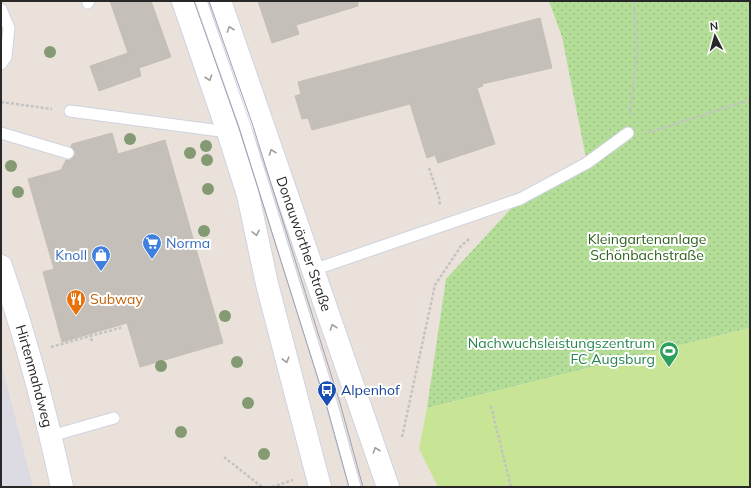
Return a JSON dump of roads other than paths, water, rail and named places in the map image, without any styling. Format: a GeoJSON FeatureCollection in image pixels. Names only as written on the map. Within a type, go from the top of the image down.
{"type":"FeatureCollection","features":[{"type":"Feature","properties":{"kind":"main road"},"geometry":{"type":"LineString","coordinates":[[183,1],[248,195],[267,284],[320,487]]}},
{"type":"Feature","properties":{"kind":"main road","name":"Donauwörther Straße"},"geometry":{"type":"LineString","coordinates":[[220,1],[388,487]]}},
{"type":"Feature","properties":{"kind":"main road","name":"Hirtenmahdweg"},"geometry":{"type":"LineString","coordinates":[[1,266],[13,299],[51,436],[62,487]]}},
{"type":"Feature","properties":{"kind":"lane"},"geometry":{"type":"LineString","coordinates":[[201,1],[245,126],[330,398],[355,487]]}},
{"type":"Feature","properties":{"kind":"lane"},"geometry":{"type":"LineString","coordinates":[[1,9],[9,28],[6,57],[1,64]]}},
{"type":"Feature","properties":{"kind":"lane"},"geometry":{"type":"LineString","coordinates":[[70,111],[228,132]]}},
{"type":"Feature","properties":{"kind":"lane"},"geometry":{"type":"LineString","coordinates":[[1,133],[68,153]]}},
{"type":"Feature","properties":{"kind":"lane"},"geometry":{"type":"LineString","coordinates":[[312,270],[520,198],[588,163],[628,133]]}},
{"type":"Feature","properties":{"kind":"lane"},"geometry":{"type":"LineString","coordinates":[[51,436],[114,418]]}},
{"type":"Feature","properties":{"kind":"tram line"},"geometry":{"type":"LineString","coordinates":[[194,1],[239,128],[327,407],[349,487]]}},
{"type":"Feature","properties":{"kind":"tram line"},"geometry":{"type":"LineString","coordinates":[[209,1],[252,123],[340,403],[363,487]]}},
{"type":"Feature","properties":{"kind":"place","name":"Norma"},"geometry":{"type":"Point","coordinates":[152,260]}},
{"type":"Feature","properties":{"kind":"place","name":"Knoll"},"geometry":{"type":"Point","coordinates":[101,272]}},
{"type":"Feature","properties":{"kind":"place","name":"Subway"},"geometry":{"type":"Point","coordinates":[76,316]}},
{"type":"Feature","properties":{"kind":"place","name":"Nachwuchsleistungszentrum FC Augsburg"},"geometry":{"type":"Point","coordinates":[669,368]}},
{"type":"Feature","properties":{"kind":"place","name":"Alpenhof"},"geometry":{"type":"Point","coordinates":[327,407]}},
{"type":"Feature","properties":{"kind":"park label","name":"Kleingartenanlage Schönbachstraße"},"geometry":{"type":"Point","coordinates":[647,248]}}]}
